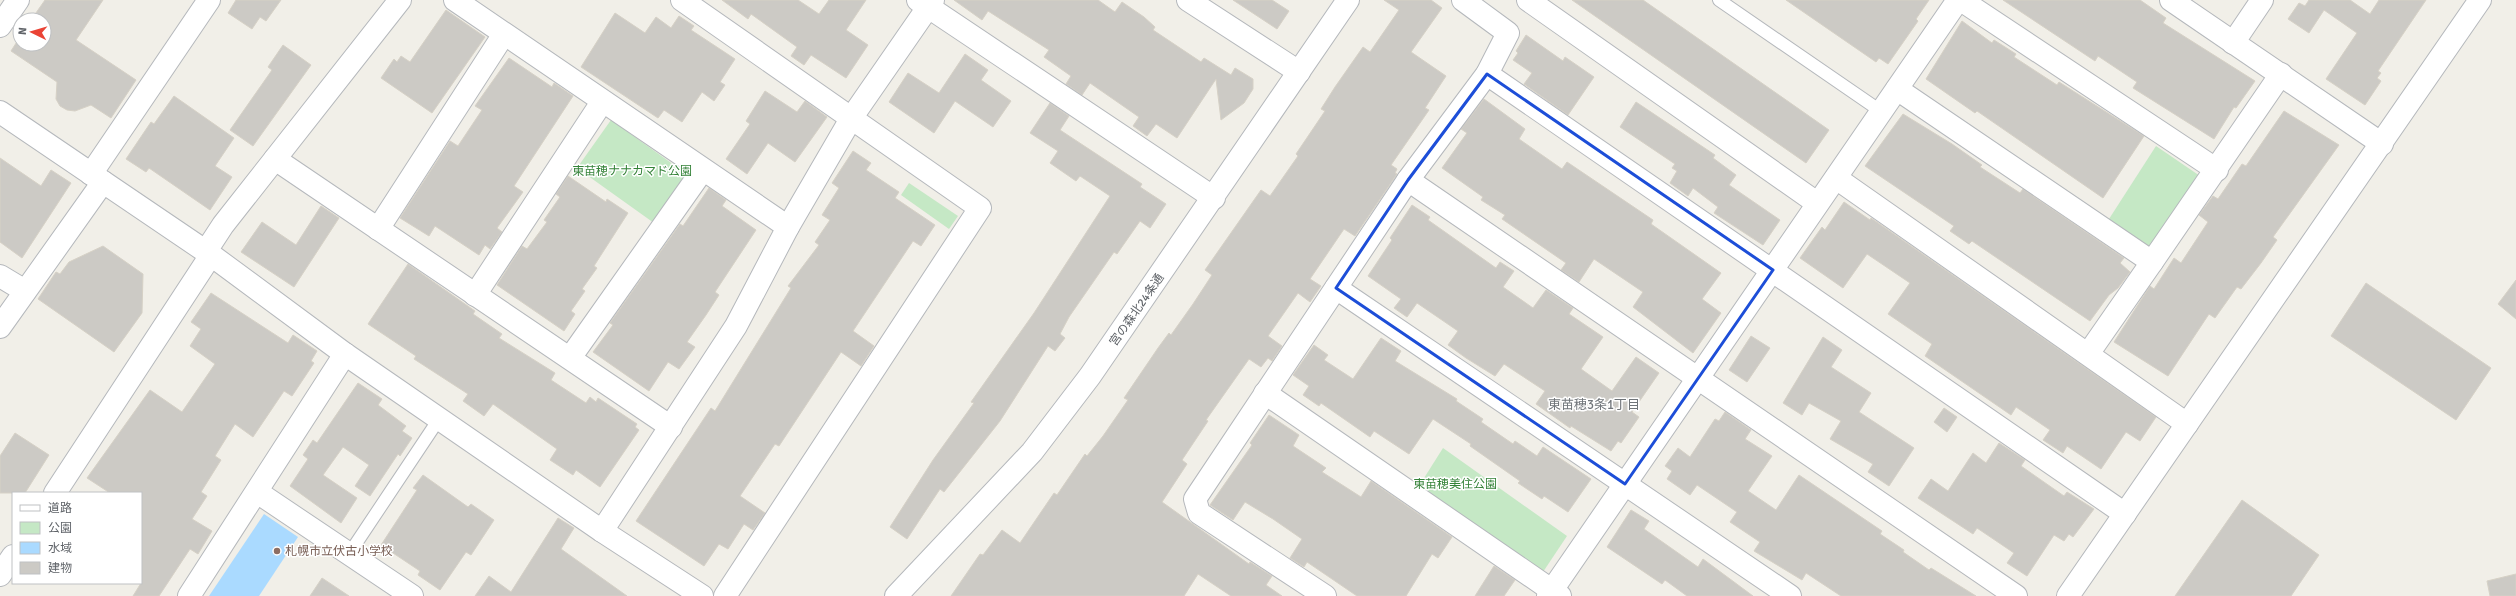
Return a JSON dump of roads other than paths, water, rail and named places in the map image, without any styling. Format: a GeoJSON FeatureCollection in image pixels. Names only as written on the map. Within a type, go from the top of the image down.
{"type":"FeatureCollection","features":[{"type":"Feature","properties":{"kind":"street"},"geometry":{"type":"LineString","coordinates":[[0,26],[18,0]]}},
{"type":"Feature","properties":{"kind":"street"},"geometry":{"type":"LineString","coordinates":[[0,327],[25,291],[209,0]]}},
{"type":"Feature","properties":{"kind":"street"},"geometry":{"type":"LineString","coordinates":[[455,0],[702,171],[788,227]]}},
{"type":"Feature","properties":{"kind":"street"},"geometry":{"type":"LineString","coordinates":[[682,0],[852,117],[980,208],[725,596]]}},
{"type":"Feature","properties":{"kind":"street"},"geometry":{"type":"LineString","coordinates":[[1188,0],[1299,72]]}},
{"type":"Feature","properties":{"kind":"street","name":"宮の森北24条通"},"geometry":{"type":"LineString","coordinates":[[896,596],[1032,452],[1090,376],[1214,198],[1348,0]]}},
{"type":"Feature","properties":{"kind":"street"},"geometry":{"type":"LineString","coordinates":[[1325,596],[1199,513],[1195,499],[1408,180],[1486,74],[1508,33],[1463,0]]}},
{"type":"Feature","properties":{"kind":"street"},"geometry":{"type":"LineString","coordinates":[[1528,0],[1817,204]]}},
{"type":"Feature","properties":{"kind":"street"},"geometry":{"type":"LineString","coordinates":[[1265,393],[1553,594],[1625,484],[1958,0]]}},
{"type":"Feature","properties":{"kind":"street"},"geometry":{"type":"LineString","coordinates":[[1961,0],[2217,170]]}},
{"type":"Feature","properties":{"kind":"street"},"geometry":{"type":"LineString","coordinates":[[2171,0],[2382,144]]}},
{"type":"Feature","properties":{"kind":"street"},"geometry":{"type":"LineString","coordinates":[[2233,43],[2262,0]]}},
{"type":"Feature","properties":{"kind":"street"},"geometry":{"type":"LineString","coordinates":[[2068,596],[2382,144],[2480,0]]}},
{"type":"Feature","properties":{"kind":"street"},"geometry":{"type":"LineString","coordinates":[[56,492],[208,253],[275,159],[394,2]]}},
{"type":"Feature","properties":{"kind":"street"},"geometry":{"type":"LineString","coordinates":[[602,531],[736,326],[788,227],[852,117],[927,2],[1214,198]]}},
{"type":"Feature","properties":{"kind":"street"},"geometry":{"type":"LineString","coordinates":[[378,230],[504,34]]}},
{"type":"Feature","properties":{"kind":"street"},"geometry":{"type":"LineString","coordinates":[[1486,74],[1773,270],[2125,514]]}},
{"type":"Feature","properties":{"kind":"street"},"geometry":{"type":"LineString","coordinates":[[2088,354],[2217,170],[2281,74]]}},
{"type":"Feature","properties":{"kind":"street"},"geometry":{"type":"LineString","coordinates":[[1897,89],[2152,262]]}},
{"type":"Feature","properties":{"kind":"street"},"geometry":{"type":"LineString","coordinates":[[475,295],[602,102]]}},
{"type":"Feature","properties":{"kind":"street"},"geometry":{"type":"LineString","coordinates":[[0,112],[208,253],[344,354],[602,531],[702,596]]}},
{"type":"Feature","properties":{"kind":"street"},"geometry":{"type":"LineString","coordinates":[[275,159],[671,427]]}},
{"type":"Feature","properties":{"kind":"street"},"geometry":{"type":"LineString","coordinates":[[570,358],[702,171]]}},
{"type":"Feature","properties":{"kind":"street"},"geometry":{"type":"LineString","coordinates":[[1836,178],[2187,424]]}},
{"type":"Feature","properties":{"kind":"street"},"geometry":{"type":"LineString","coordinates":[[1408,180],[1699,377],[2016,596]]}},
{"type":"Feature","properties":{"kind":"street"},"geometry":{"type":"LineString","coordinates":[[0,276],[25,291]]}},
{"type":"Feature","properties":{"kind":"street"},"geometry":{"type":"LineString","coordinates":[[1336,288],[1790,596]]}},
{"type":"Feature","properties":{"kind":"street"},"geometry":{"type":"LineString","coordinates":[[188,596],[257,492],[344,354]]}},
{"type":"Feature","properties":{"kind":"street"},"geometry":{"type":"LineString","coordinates":[[257,492],[412,596]]}},
{"type":"Feature","properties":{"kind":"street"},"geometry":{"type":"LineString","coordinates":[[0,575],[12,557]]}},
{"type":"Feature","properties":{"kind":"lane"},"geometry":{"type":"LineString","coordinates":[[1719,0],[1882,112]]}},
{"type":"Feature","properties":{"kind":"lane"},"geometry":{"type":"LineString","coordinates":[[349,554],[439,419]]}},
{"type":"Feature","properties":{"kind":"water"},"geometry":{"type":"Polygon","coordinates":[[[264,514],[298,537],[259,596],[209,596],[264,514]]]}},
{"type":"Feature","properties":{"kind":"place","name":"札幌市立伏古小学校"},"geometry":{"type":"Point","coordinates":[277,551]}},
{"type":"Feature","properties":{"kind":"district","name":"東苗穂3条1丁目"},"geometry":{"type":"Point","coordinates":[1594,405]}},
{"type":"Feature","properties":{"kind":"park label","name":"東苗穂ナナカマド公園"},"geometry":{"type":"Point","coordinates":[632,171]}},
{"type":"Feature","properties":{"kind":"park label","name":"東苗穂美住公園"},"geometry":{"type":"Point","coordinates":[1455,484]}}]}
